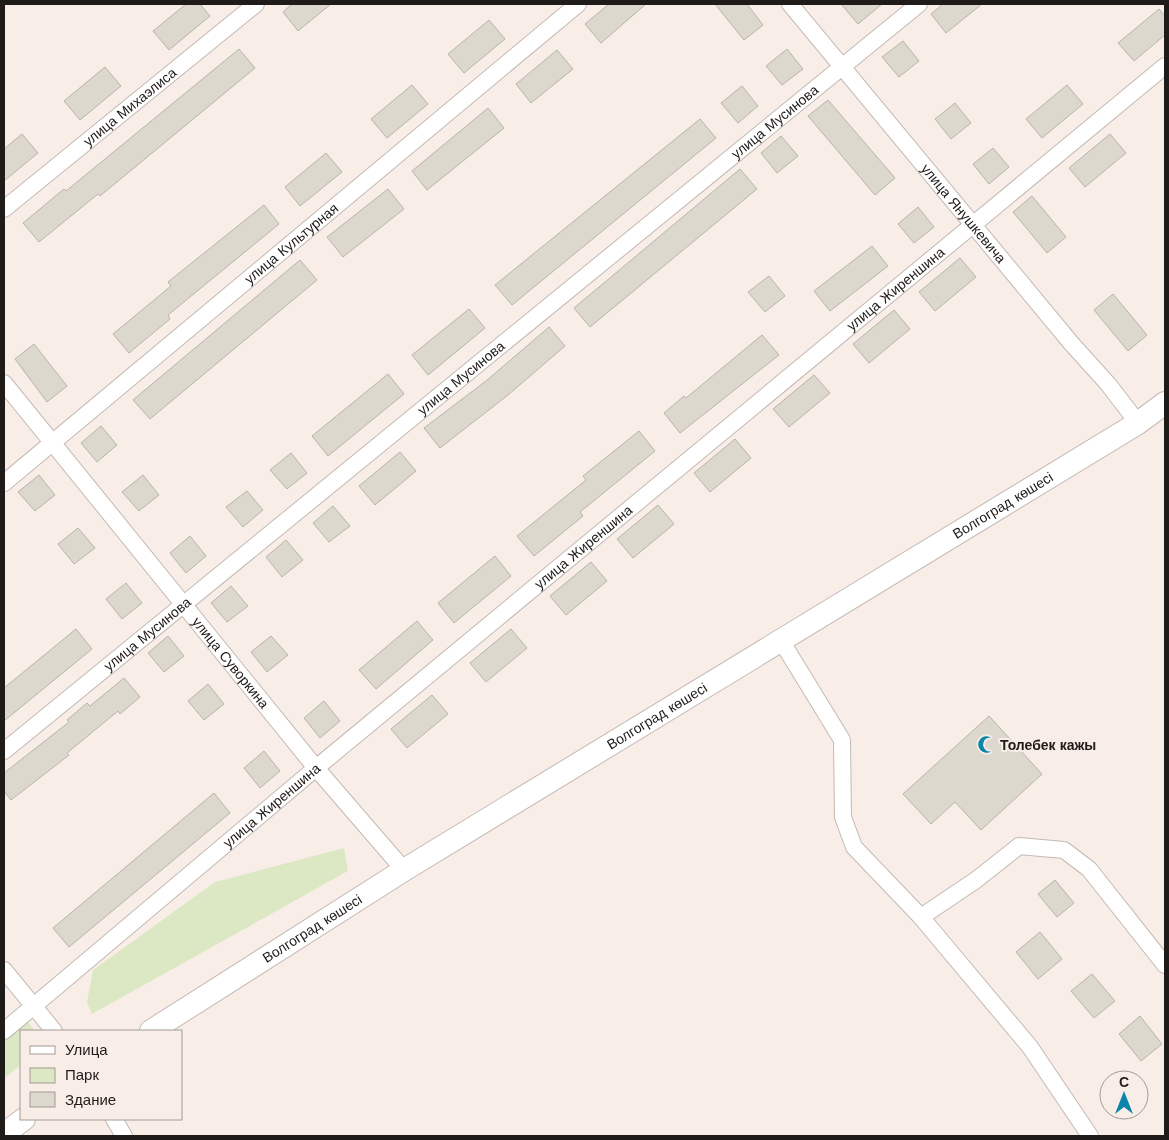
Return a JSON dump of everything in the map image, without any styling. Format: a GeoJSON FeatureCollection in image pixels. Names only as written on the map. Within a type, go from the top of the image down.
{"type":"FeatureCollection","features":[{"type":"Feature","properties":{"kind":"main road","name":"Волгоград көшесі"},"geometry":{"type":"LineString","coordinates":[[154,1030],[404,870],[782,642],[1138,424],[1165,404]]}},
{"type":"Feature","properties":{"kind":"main road"},"geometry":{"type":"LineString","coordinates":[[4,1134],[23,1120]]}},
{"type":"Feature","properties":{"kind":"street","name":"улица Михаэлиса"},"geometry":{"type":"LineString","coordinates":[[4,209],[256,4]]}},
{"type":"Feature","properties":{"kind":"street","name":"улица Культурная"},"geometry":{"type":"LineString","coordinates":[[4,483],[578,4]]}},
{"type":"Feature","properties":{"kind":"street","name":"улица Янушкевича"},"geometry":{"type":"LineString","coordinates":[[790,4],[972,224],[1108,384],[1138,424]]}},
{"type":"Feature","properties":{"kind":"street","name":"улица Мусинова"},"geometry":{"type":"LineString","coordinates":[[4,751],[919,4]]}},
{"type":"Feature","properties":{"kind":"street","name":"улица Жиреншина"},"geometry":{"type":"LineString","coordinates":[[4,1032],[316,768],[1165,66]]}},
{"type":"Feature","properties":{"kind":"street","name":"улица Суворкина"},"geometry":{"type":"LineString","coordinates":[[4,383],[316,768],[404,870]]}},
{"type":"Feature","properties":{"kind":"street"},"geometry":{"type":"LineString","coordinates":[[782,642],[842,740],[843,817],[854,847],[921,917],[1030,1046],[1090,1136]]}},
{"type":"Feature","properties":{"kind":"street"},"geometry":{"type":"LineString","coordinates":[[921,917],[976,880],[1019,846],[1064,850],[1089,870],[1165,965]]}},
{"type":"Feature","properties":{"kind":"street"},"geometry":{"type":"LineString","coordinates":[[4,970],[53,1030]]}},
{"type":"Feature","properties":{"kind":"street"},"geometry":{"type":"LineString","coordinates":[[115,1120],[124,1136]]}},
{"type":"Feature","properties":{"kind":"green space"},"geometry":{"type":"Polygon","coordinates":[[[344,848],[348,871],[92,1014],[87,1002],[93,970],[215,882],[344,848]]]}},
{"type":"Feature","properties":{"kind":"green space"},"geometry":{"type":"Polygon","coordinates":[[[26,1018],[33,1030],[20,1030],[20,1066],[4,1078],[4,1036],[26,1018]]]}},
{"type":"Feature","properties":{"kind":"building"},"geometry":{"type":"Polygon","coordinates":[[[186,4],[200,4],[210,16],[169,50],[153,31],[186,4]]]}},
{"type":"Feature","properties":{"kind":"building"},"geometry":{"type":"Polygon","coordinates":[[[292,4],[331,4],[298,31],[283,12],[292,4]]]}},
{"type":"Feature","properties":{"kind":"building"},"geometry":{"type":"Polygon","coordinates":[[[609,4],[646,4],[601,43],[585,24],[609,4]]]}},
{"type":"Feature","properties":{"kind":"building"},"geometry":{"type":"Polygon","coordinates":[[[715,4],[747,4],[763,25],[744,40],[715,4]]]}},
{"type":"Feature","properties":{"kind":"building"},"geometry":{"type":"Polygon","coordinates":[[[841,4],[882,4],[858,24],[841,4]]]}},
{"type":"Feature","properties":{"kind":"building"},"geometry":{"type":"Polygon","coordinates":[[[943,4],[982,4],[946,33],[931,14],[943,4]]]}},
{"type":"Feature","properties":{"kind":"building"},"geometry":{"type":"Polygon","coordinates":[[[1159,9],[1165,16],[1165,35],[1134,61],[1118,43],[1159,9]]]}},
{"type":"Feature","properties":{"kind":"building"},"geometry":{"type":"Polygon","coordinates":[[[489,20],[505,39],[464,73],[448,54],[489,20]]]}},
{"type":"Feature","properties":{"kind":"building"},"geometry":{"type":"Polygon","coordinates":[[[903,41],[919,61],[899,77],[882,57],[903,41]]]}},
{"type":"Feature","properties":{"kind":"building"},"geometry":{"type":"Polygon","coordinates":[[[239,49],[255,68],[100,196],[98,194],[39,242],[23,223],[64,189],[66,191],[239,49]]]}},
{"type":"Feature","properties":{"kind":"building"},"geometry":{"type":"Polygon","coordinates":[[[787,49],[803,69],[782,85],[766,66],[787,49]]]}},
{"type":"Feature","properties":{"kind":"building"},"geometry":{"type":"Polygon","coordinates":[[[557,50],[573,69],[531,103],[516,84],[557,50]]]}},
{"type":"Feature","properties":{"kind":"building"},"geometry":{"type":"Polygon","coordinates":[[[105,67],[121,86],[80,120],[64,101],[105,67]]]}},
{"type":"Feature","properties":{"kind":"building"},"geometry":{"type":"Polygon","coordinates":[[[412,85],[428,104],[387,138],[371,119],[412,85]]]}},
{"type":"Feature","properties":{"kind":"building"},"geometry":{"type":"Polygon","coordinates":[[[1067,85],[1083,104],[1042,138],[1026,119],[1067,85]]]}},
{"type":"Feature","properties":{"kind":"building"},"geometry":{"type":"Polygon","coordinates":[[[742,86],[758,106],[738,123],[721,103],[742,86]]]}},
{"type":"Feature","properties":{"kind":"building"},"geometry":{"type":"Polygon","coordinates":[[[828,100],[895,178],[875,195],[808,116],[828,100]]]}},
{"type":"Feature","properties":{"kind":"building"},"geometry":{"type":"Polygon","coordinates":[[[955,103],[971,123],[951,139],[935,119],[955,103]]]}},
{"type":"Feature","properties":{"kind":"building"},"geometry":{"type":"Polygon","coordinates":[[[488,108],[504,128],[427,190],[412,171],[488,108]]]}},
{"type":"Feature","properties":{"kind":"building"},"geometry":{"type":"Polygon","coordinates":[[[700,119],[716,138],[512,305],[495,285],[700,119]]]}},
{"type":"Feature","properties":{"kind":"building"},"geometry":{"type":"Polygon","coordinates":[[[22,134],[38,153],[4,181],[4,149],[22,134]]]}},
{"type":"Feature","properties":{"kind":"building"},"geometry":{"type":"Polygon","coordinates":[[[1110,134],[1126,153],[1085,187],[1069,168],[1110,134]]]}},
{"type":"Feature","properties":{"kind":"building"},"geometry":{"type":"Polygon","coordinates":[[[781,136],[798,156],[777,173],[761,153],[781,136]]]}},
{"type":"Feature","properties":{"kind":"building"},"geometry":{"type":"Polygon","coordinates":[[[993,148],[1009,167],[989,184],[973,164],[993,148]]]}},
{"type":"Feature","properties":{"kind":"building"},"geometry":{"type":"Polygon","coordinates":[[[326,153],[342,172],[300,206],[285,187],[326,153]]]}},
{"type":"Feature","properties":{"kind":"building"},"geometry":{"type":"Polygon","coordinates":[[[740,169],[757,189],[590,327],[574,308],[740,169]]]}},
{"type":"Feature","properties":{"kind":"building"},"geometry":{"type":"Polygon","coordinates":[[[388,189],[404,209],[343,257],[327,237],[388,189]]]}},
{"type":"Feature","properties":{"kind":"building"},"geometry":{"type":"Polygon","coordinates":[[[1032,196],[1066,237],[1047,253],[1013,212],[1032,196]]]}},
{"type":"Feature","properties":{"kind":"building"},"geometry":{"type":"Polygon","coordinates":[[[264,205],[279,224],[168,315],[170,319],[129,353],[113,334],[171,286],[168,282],[264,205]]]}},
{"type":"Feature","properties":{"kind":"building"},"geometry":{"type":"Polygon","coordinates":[[[918,207],[934,227],[914,243],[898,224],[918,207]]]}},
{"type":"Feature","properties":{"kind":"building"},"geometry":{"type":"Polygon","coordinates":[[[872,246],[888,266],[830,311],[814,291],[872,246]]]}},
{"type":"Feature","properties":{"kind":"building"},"geometry":{"type":"Polygon","coordinates":[[[960,258],[976,277],[935,311],[919,292],[960,258]]]}},
{"type":"Feature","properties":{"kind":"building"},"geometry":{"type":"Polygon","coordinates":[[[300,260],[317,280],[150,419],[133,400],[300,260]]]}},
{"type":"Feature","properties":{"kind":"building"},"geometry":{"type":"Polygon","coordinates":[[[769,276],[785,296],[765,312],[748,292],[769,276]]]}},
{"type":"Feature","properties":{"kind":"building"},"geometry":{"type":"Polygon","coordinates":[[[1113,294],[1147,335],[1128,351],[1094,310],[1113,294]]]}},
{"type":"Feature","properties":{"kind":"building"},"geometry":{"type":"Polygon","coordinates":[[[469,309],[485,328],[428,375],[412,355],[469,309]]]}},
{"type":"Feature","properties":{"kind":"building"},"geometry":{"type":"Polygon","coordinates":[[[894,310],[910,329],[869,363],[853,344],[894,310]]]}},
{"type":"Feature","properties":{"kind":"building"},"geometry":{"type":"Polygon","coordinates":[[[549,327],[565,346],[508,395],[440,448],[424,428],[486,381],[549,327]]]}},
{"type":"Feature","properties":{"kind":"building"},"geometry":{"type":"Polygon","coordinates":[[[762,335],[779,355],[680,433],[664,413],[684,396],[686,398],[762,335]]]}},
{"type":"Feature","properties":{"kind":"building"},"geometry":{"type":"Polygon","coordinates":[[[34,344],[67,386],[47,402],[15,359],[34,344]]]}},
{"type":"Feature","properties":{"kind":"building"},"geometry":{"type":"Polygon","coordinates":[[[388,374],[404,394],[328,456],[312,436],[388,374]]]}},
{"type":"Feature","properties":{"kind":"building"},"geometry":{"type":"Polygon","coordinates":[[[814,375],[830,393],[789,427],[773,409],[814,375]]]}},
{"type":"Feature","properties":{"kind":"building"},"geometry":{"type":"Polygon","coordinates":[[[101,426],[117,445],[97,462],[81,443],[101,426]]]}},
{"type":"Feature","properties":{"kind":"building"},"geometry":{"type":"Polygon","coordinates":[[[639,431],[655,451],[580,512],[583,516],[534,556],[517,536],[586,480],[583,476],[639,431]]]}},
{"type":"Feature","properties":{"kind":"building"},"geometry":{"type":"Polygon","coordinates":[[[735,439],[751,458],[710,492],[694,473],[735,439]]]}},
{"type":"Feature","properties":{"kind":"building"},"geometry":{"type":"Polygon","coordinates":[[[400,452],[416,471],[375,505],[359,486],[400,452]]]}},
{"type":"Feature","properties":{"kind":"building"},"geometry":{"type":"Polygon","coordinates":[[[291,453],[307,473],[287,489],[270,470],[291,453]]]}},
{"type":"Feature","properties":{"kind":"building"},"geometry":{"type":"Polygon","coordinates":[[[39,475],[55,495],[35,511],[18,492],[39,475]]]}},
{"type":"Feature","properties":{"kind":"building"},"geometry":{"type":"Polygon","coordinates":[[[143,475],[159,495],[139,511],[122,492],[143,475]]]}},
{"type":"Feature","properties":{"kind":"building"},"geometry":{"type":"Polygon","coordinates":[[[247,491],[263,510],[243,527],[226,507],[247,491]]]}},
{"type":"Feature","properties":{"kind":"building"},"geometry":{"type":"Polygon","coordinates":[[[658,505],[674,524],[633,558],[617,539],[658,505]]]}},
{"type":"Feature","properties":{"kind":"building"},"geometry":{"type":"Polygon","coordinates":[[[333,506],[350,526],[329,542],[313,523],[333,506]]]}},
{"type":"Feature","properties":{"kind":"building"},"geometry":{"type":"Polygon","coordinates":[[[78,528],[95,548],[74,564],[58,544],[78,528]]]}},
{"type":"Feature","properties":{"kind":"building"},"geometry":{"type":"Polygon","coordinates":[[[190,536],[206,556],[186,573],[170,553],[190,536]]]}},
{"type":"Feature","properties":{"kind":"building"},"geometry":{"type":"Polygon","coordinates":[[[286,540],[303,560],[282,577],[266,557],[286,540]]]}},
{"type":"Feature","properties":{"kind":"building"},"geometry":{"type":"Polygon","coordinates":[[[495,556],[511,576],[454,623],[438,603],[495,556]]]}},
{"type":"Feature","properties":{"kind":"building"},"geometry":{"type":"Polygon","coordinates":[[[591,562],[607,581],[566,615],[550,596],[591,562]]]}},
{"type":"Feature","properties":{"kind":"building"},"geometry":{"type":"Polygon","coordinates":[[[126,583],[142,603],[122,619],[106,599],[126,583]]]}},
{"type":"Feature","properties":{"kind":"building"},"geometry":{"type":"Polygon","coordinates":[[[231,586],[248,606],[227,622],[211,603],[231,586]]]}},
{"type":"Feature","properties":{"kind":"building"},"geometry":{"type":"Polygon","coordinates":[[[417,621],[433,640],[376,689],[359,670],[417,621]]]}},
{"type":"Feature","properties":{"kind":"building"},"geometry":{"type":"Polygon","coordinates":[[[76,629],[92,649],[4,721],[4,688],[76,629]]]}},
{"type":"Feature","properties":{"kind":"building"},"geometry":{"type":"Polygon","coordinates":[[[511,629],[527,648],[486,682],[470,663],[511,629]]]}},
{"type":"Feature","properties":{"kind":"building"},"geometry":{"type":"Polygon","coordinates":[[[168,636],[184,656],[164,672],[148,653],[168,636]]]}},
{"type":"Feature","properties":{"kind":"building"},"geometry":{"type":"Polygon","coordinates":[[[271,636],[288,655],[267,672],[251,652],[271,636]]]}},
{"type":"Feature","properties":{"kind":"building"},"geometry":{"type":"Polygon","coordinates":[[[124,678],[140,697],[120,714],[118,711],[67,753],[69,755],[11,800],[4,791],[4,773],[69,722],[67,720],[87,703],[90,706],[124,678]]]}},
{"type":"Feature","properties":{"kind":"building"},"geometry":{"type":"Polygon","coordinates":[[[208,684],[224,704],[204,720],[188,701],[208,684]]]}},
{"type":"Feature","properties":{"kind":"building"},"geometry":{"type":"Polygon","coordinates":[[[432,695],[448,714],[407,748],[391,729],[432,695]]]}},
{"type":"Feature","properties":{"kind":"building"},"geometry":{"type":"Polygon","coordinates":[[[324,701],[340,721],[320,738],[304,718],[324,701]]]}},
{"type":"Feature","properties":{"kind":"building","name":"Толебек кажы"},"geometry":{"type":"Polygon","coordinates":[[[989,716],[1042,774],[981,830],[955,802],[931,824],[903,794],[989,716]]]}},
{"type":"Feature","properties":{"kind":"building"},"geometry":{"type":"Polygon","coordinates":[[[264,751],[280,771],[260,788],[244,768],[264,751]]]}},
{"type":"Feature","properties":{"kind":"building"},"geometry":{"type":"Polygon","coordinates":[[[214,793],[230,813],[69,947],[53,928],[214,793]]]}},
{"type":"Feature","properties":{"kind":"building"},"geometry":{"type":"Polygon","coordinates":[[[1055,880],[1074,903],[1057,917],[1038,894],[1055,880]]]}},
{"type":"Feature","properties":{"kind":"building"},"geometry":{"type":"Polygon","coordinates":[[[1040,932],[1062,959],[1038,979],[1016,952],[1040,932]]]}},
{"type":"Feature","properties":{"kind":"building"},"geometry":{"type":"Polygon","coordinates":[[[1092,974],[1115,1001],[1094,1018],[1071,991],[1092,974]]]}},
{"type":"Feature","properties":{"kind":"building"},"geometry":{"type":"Polygon","coordinates":[[[1140,1016],[1162,1044],[1141,1061],[1119,1034],[1140,1016]]]}},
{"type":"Feature","properties":{"kind":"place","name":"Толебек кажы"},"geometry":{"type":"Point","coordinates":[986,745]}}]}
